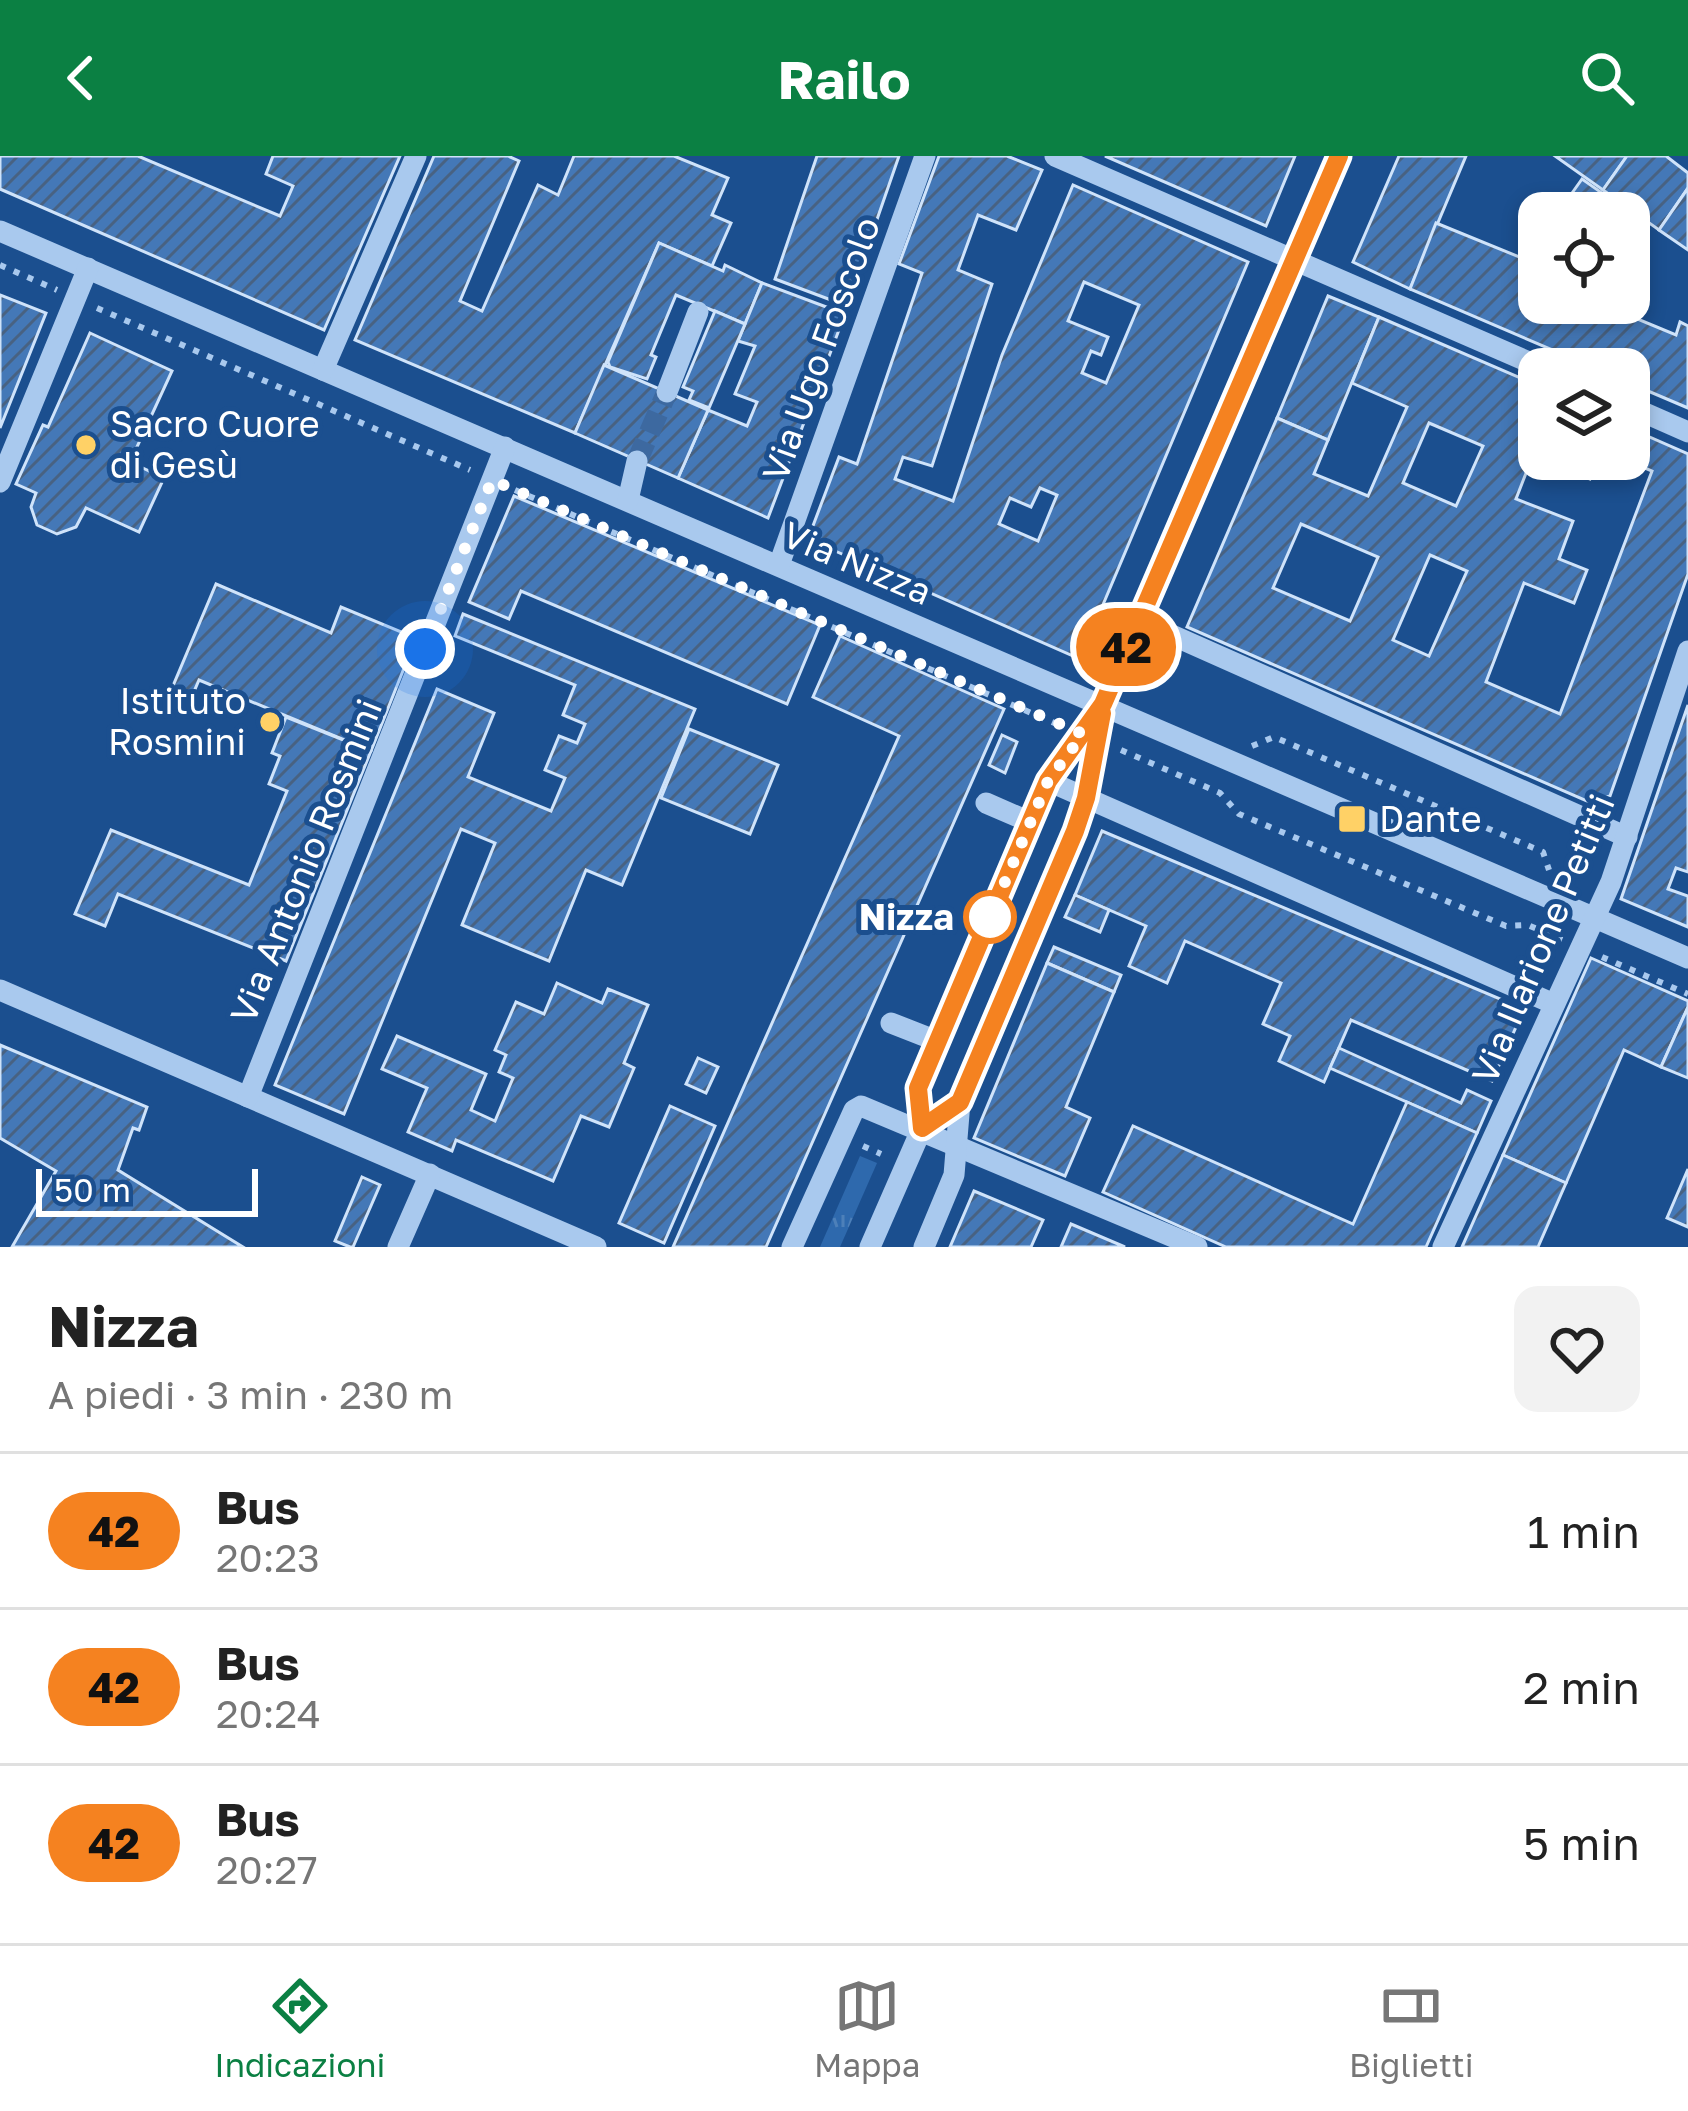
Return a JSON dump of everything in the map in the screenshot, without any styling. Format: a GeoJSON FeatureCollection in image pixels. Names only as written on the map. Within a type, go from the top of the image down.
{"type":"FeatureCollection","features":[{"type":"Feature","properties":{"kind":"street"},"geometry":{"type":"LineString","coordinates":[[323,370],[416,156]]}},
{"type":"Feature","properties":{"kind":"street","name":"Via Ugo Foscolo"},"geometry":{"type":"LineString","coordinates":[[778,565],[925,156]]}},
{"type":"Feature","properties":{"kind":"street"},"geometry":{"type":"LineString","coordinates":[[1055,156],[1518,357]]}},
{"type":"Feature","properties":{"kind":"street"},"geometry":{"type":"LineString","coordinates":[[924,1247],[954,1175],[960,1102],[1086,798],[1090,737],[1339,156]]}},
{"type":"Feature","properties":{"kind":"street","name":"Via Nizza"},"geometry":{"type":"LineString","coordinates":[[0,231],[1688,958]]}},
{"type":"Feature","properties":{"kind":"street"},"geometry":{"type":"LineString","coordinates":[[0,482],[88,268]]}},
{"type":"Feature","properties":{"kind":"street"},"geometry":{"type":"LineString","coordinates":[[667,392],[698,312]]}},
{"type":"Feature","properties":{"kind":"street"},"geometry":{"type":"LineString","coordinates":[[1650,415],[1688,432]]}},
{"type":"Feature","properties":{"kind":"street","name":"Via Antonio Rosmini"},"geometry":{"type":"LineString","coordinates":[[248,1097],[505,447]]}},
{"type":"Feature","properties":{"kind":"street"},"geometry":{"type":"LineString","coordinates":[[628,500],[637,460]]}},
{"type":"Feature","properties":{"kind":"street"},"geometry":{"type":"LineString","coordinates":[[1138,620],[1627,837]]}},
{"type":"Feature","properties":{"kind":"street","name":"Via Ilarione Petitti"},"geometry":{"type":"LineString","coordinates":[[1443,1247],[1627,837],[1688,651]]}},
{"type":"Feature","properties":{"kind":"street"},"geometry":{"type":"LineString","coordinates":[[870,1247],[922,1128],[918,1088],[1030,822],[1048,781],[1090,737]]}},
{"type":"Feature","properties":{"kind":"street"},"geometry":{"type":"LineString","coordinates":[[1048,781],[1554,1004]]}},
{"type":"Feature","properties":{"kind":"street"},"geometry":{"type":"LineString","coordinates":[[986,803],[1030,822]]}},
{"type":"Feature","properties":{"kind":"street"},"geometry":{"type":"LineString","coordinates":[[0,990],[596,1247]]}},
{"type":"Feature","properties":{"kind":"street"},"geometry":{"type":"LineString","coordinates":[[891,1023],[937,1042]]}},
{"type":"Feature","properties":{"kind":"street"},"geometry":{"type":"LineString","coordinates":[[922,1128],[960,1102]]}},
{"type":"Feature","properties":{"kind":"street"},"geometry":{"type":"LineString","coordinates":[[792,1247],[854,1110],[869,1106],[1197,1247]]}},
{"type":"Feature","properties":{"kind":"street"},"geometry":{"type":"LineString","coordinates":[[398,1247],[430,1174]]}},
{"type":"Feature","properties":{"kind":"path"},"geometry":{"type":"LineString","coordinates":[[0,265],[1220,793],[1239,814],[1506,926],[1528,925],[1688,994]]}},
{"type":"Feature","properties":{"kind":"path"},"geometry":{"type":"LineString","coordinates":[[862,1147],[881,1154]]}},
{"type":"Feature","properties":{"kind":"green space"},"geometry":{"type":"Polygon","coordinates":[[[860,1156],[877,1163],[840,1247],[820,1247],[860,1156]]]}},
{"type":"Feature","properties":{"kind":"building"},"geometry":{"type":"Polygon","coordinates":[[[0,156],[138,156],[280,216],[293,186],[266,174],[273,156],[400,156],[324,330],[0,189],[0,156]]]}},
{"type":"Feature","properties":{"kind":"building"},"geometry":{"type":"Polygon","coordinates":[[[434,156],[508,156],[519,161],[460,301],[482,311],[538,185],[558,195],[574,156],[674,156],[728,178],[712,215],[731,223],[712,266],[659,243],[575,433],[355,340],[434,156]]]}},
{"type":"Feature","properties":{"kind":"building"},"geometry":{"type":"Polygon","coordinates":[[[817,156],[899,156],[847,306],[775,279],[817,156]]]}},
{"type":"Feature","properties":{"kind":"building"},"geometry":{"type":"Polygon","coordinates":[[[939,156],[1007,156],[1042,170],[1016,230],[978,215],[958,270],[992,284],[932,466],[903,457],[895,479],[953,501],[1002,355],[1073,185],[1248,262],[1080,659],[808,539],[839,457],[857,464],[922,273],[899,264],[939,156]],[[1084,282],[1068,321],[1108,337],[1101,355],[1091,351],[1082,373],[1106,383],[1139,305],[1084,282]],[[1040,488],[1031,507],[1010,498],[999,524],[1038,541],[1057,495],[1040,488]]]}},
{"type":"Feature","properties":{"kind":"building"},"geometry":{"type":"Polygon","coordinates":[[[1105,156],[1295,156],[1266,226],[1105,156]]]}},
{"type":"Feature","properties":{"kind":"building"},"geometry":{"type":"Polygon","coordinates":[[[1399,156],[1466,156],[1410,289],[1353,262],[1399,156]]]}},
{"type":"Feature","properties":{"kind":"building"},"geometry":{"type":"Polygon","coordinates":[[[1555,156],[1627,156],[1603,190],[1555,156]]]}},
{"type":"Feature","properties":{"kind":"building"},"geometry":{"type":"Polygon","coordinates":[[[1627,156],[1666,156],[1688,173],[1688,188],[1659,230],[1650,224],[1650,192],[1603,190],[1627,156]]]}},
{"type":"Feature","properties":{"kind":"building"},"geometry":{"type":"Polygon","coordinates":[[[1582,179],[1601,192],[1573,192],[1582,179]]]}},
{"type":"Feature","properties":{"kind":"building"},"geometry":{"type":"Polygon","coordinates":[[[1688,188],[1688,250],[1659,230],[1688,188]]]}},
{"type":"Feature","properties":{"kind":"building"},"geometry":{"type":"Polygon","coordinates":[[[1436,223],[1518,256],[1518,324],[1650,324],[1676,335],[1680,322],[1688,326],[1688,408],[1650,392],[1650,348],[1548,348],[1410,289],[1436,223]]]}},
{"type":"Feature","properties":{"kind":"building"},"geometry":{"type":"Polygon","coordinates":[[[659,243],[762,283],[745,324],[676,295],[651,355],[656,357],[647,379],[610,367],[608,362],[659,243]]]}},
{"type":"Feature","properties":{"kind":"building"},"geometry":{"type":"Polygon","coordinates":[[[762,283],[845,314],[768,518],[678,478],[708,410],[747,426],[757,402],[735,394],[755,346],[738,341],[762,283]]]}},
{"type":"Feature","properties":{"kind":"building"},"geometry":{"type":"Polygon","coordinates":[[[0,295],[46,313],[0,428],[0,295]]]}},
{"type":"Feature","properties":{"kind":"building"},"geometry":{"type":"Polygon","coordinates":[[[1328,296],[1379,317],[1328,440],[1277,418],[1328,296]]]}},
{"type":"Feature","properties":{"kind":"building"},"geometry":{"type":"Polygon","coordinates":[[[715,311],[745,324],[709,408],[689,400],[693,391],[683,387],[715,311]]]}},
{"type":"Feature","properties":{"kind":"building"},"geometry":{"type":"Polygon","coordinates":[[[1379,317],[1518,377],[1518,480],[1523,480],[1516,499],[1573,521],[1559,559],[1587,570],[1574,603],[1524,583],[1486,682],[1560,714],[1650,480],[1650,437],[1688,454],[1688,574],[1610,796],[1589,802],[1187,627],[1277,418],[1328,440],[1314,474],[1368,496],[1407,407],[1352,383],[1379,317]],[[1429,423],[1403,483],[1456,506],[1483,446],[1429,423]],[[1301,524],[1273,588],[1350,621],[1378,557],[1301,524]],[[1430,555],[1393,640],[1429,656],[1467,571],[1430,555]]]}},
{"type":"Feature","properties":{"kind":"building","name":"Sacro Cuore di Gesù"},"geometry":{"type":"Polygon","coordinates":[[[90,333],[172,371],[130,462],[164,478],[139,532],[86,508],[76,527],[57,534],[37,525],[31,507],[36,493],[16,484],[43,425],[48,427],[90,333]]]}},
{"type":"Feature","properties":{"kind":"building"},"geometry":{"type":"Polygon","coordinates":[[[604,365],[708,410],[678,478],[575,433],[604,365]]]}},
{"type":"Feature","properties":{"kind":"building"},"geometry":{"type":"Polygon","coordinates":[[[514,496],[820,625],[787,704],[521,591],[509,619],[469,602],[514,496]]]}},
{"type":"Feature","properties":{"kind":"building","name":"Istituto Rosmini"},"geometry":{"type":"Polygon","coordinates":[[[216,584],[331,633],[341,607],[416,638],[371,751],[199,680],[190,701],[170,693],[216,584]]]}},
{"type":"Feature","properties":{"kind":"building"},"geometry":{"type":"Polygon","coordinates":[[[463,614],[695,709],[622,885],[586,870],[549,961],[462,925],[495,843],[461,829],[344,1114],[275,1085],[437,689],[494,713],[468,777],[551,811],[565,778],[545,770],[559,736],[577,743],[585,724],[563,715],[575,685],[455,636],[463,614]]]}},
{"type":"Feature","properties":{"kind":"building"},"geometry":{"type":"Polygon","coordinates":[[[840,636],[1004,709],[766,1247],[673,1247],[899,736],[813,697],[840,636]]]}},
{"type":"Feature","properties":{"kind":"building"},"geometry":{"type":"Polygon","coordinates":[[[1688,705],[1688,872],[1676,868],[1668,889],[1688,896],[1688,927],[1621,899],[1688,705]]]}},
{"type":"Feature","properties":{"kind":"building","name":"Istituto Rosmini"},"geometry":{"type":"Polygon","coordinates":[[[286,717],[371,751],[286,961],[118,894],[105,926],[75,914],[111,830],[249,885],[287,791],[269,784],[280,756],[272,753],[286,717]]]}},
{"type":"Feature","properties":{"kind":"building"},"geometry":{"type":"Polygon","coordinates":[[[689,729],[778,765],[750,834],[661,798],[689,729]]]}},
{"type":"Feature","properties":{"kind":"building"},"geometry":{"type":"Polygon","coordinates":[[[1002,735],[1017,742],[1005,773],[989,765],[1002,735]]]}},
{"type":"Feature","properties":{"kind":"building"},"geometry":{"type":"Polygon","coordinates":[[[1102,831],[1524,1009],[1492,1081],[1351,1020],[1324,1082],[1279,1061],[1290,1036],[1263,1024],[1281,983],[1185,941],[1167,983],[1129,966],[1146,926],[1075,895],[1102,831]]]}},
{"type":"Feature","properties":{"kind":"building"},"geometry":{"type":"Polygon","coordinates":[[[1075,895],[1109,910],[1100,932],[1065,917],[1075,895]]]}},
{"type":"Feature","properties":{"kind":"building"},"geometry":{"type":"Polygon","coordinates":[[[1054,947],[1121,975],[1114,992],[1047,963],[1054,947]]]}},
{"type":"Feature","properties":{"kind":"building"},"geometry":{"type":"Polygon","coordinates":[[[1591,958],[1688,1001],[1688,1007],[1661,1067],[1624,1050],[1566,1183],[1503,1155],[1591,958]]]}},
{"type":"Feature","properties":{"kind":"building"},"geometry":{"type":"Polygon","coordinates":[[[1047,963],[1114,992],[1066,1107],[1090,1118],[1065,1176],[974,1138],[1047,963]]]}},
{"type":"Feature","properties":{"kind":"building"},"geometry":{"type":"Polygon","coordinates":[[[557,983],[602,1003],[608,989],[648,1005],[624,1063],[634,1068],[609,1127],[581,1116],[553,1181],[456,1140],[452,1151],[408,1132],[427,1088],[382,1069],[397,1036],[486,1074],[471,1110],[495,1121],[513,1078],[499,1072],[506,1055],[495,1050],[516,1002],[544,1014],[557,983]]]}},
{"type":"Feature","properties":{"kind":"building"},"geometry":{"type":"Polygon","coordinates":[[[1688,1007],[1688,1078],[1661,1067],[1688,1007]]]}},
{"type":"Feature","properties":{"kind":"building"},"geometry":{"type":"Polygon","coordinates":[[[0,1045],[147,1107],[139,1130],[133,1128],[118,1170],[243,1247],[12,1247],[56,1171],[0,1138],[0,1045]]]}},
{"type":"Feature","properties":{"kind":"building"},"geometry":{"type":"Polygon","coordinates":[[[1339,1048],[1461,1103],[1467,1090],[1491,1101],[1477,1133],[1330,1068],[1339,1048]]]}},
{"type":"Feature","properties":{"kind":"building"},"geometry":{"type":"Polygon","coordinates":[[[698,1058],[718,1067],[706,1093],[686,1084],[698,1058]]]}},
{"type":"Feature","properties":{"kind":"building"},"geometry":{"type":"Polygon","coordinates":[[[1407,1102],[1477,1133],[1426,1247],[1226,1247],[1103,1192],[1133,1126],[1353,1224],[1407,1102]]]}},
{"type":"Feature","properties":{"kind":"building"},"geometry":{"type":"Polygon","coordinates":[[[670,1106],[715,1126],[664,1243],[619,1223],[670,1106]]]}},
{"type":"Feature","properties":{"kind":"building"},"geometry":{"type":"Polygon","coordinates":[[[1503,1155],[1566,1183],[1538,1247],[1462,1247],[1503,1155]]]}},
{"type":"Feature","properties":{"kind":"building"},"geometry":{"type":"Polygon","coordinates":[[[1688,1169],[1688,1227],[1667,1218],[1688,1169]]]}},
{"type":"Feature","properties":{"kind":"building"},"geometry":{"type":"Polygon","coordinates":[[[362,1177],[380,1185],[350,1247],[335,1241],[362,1177]]]}},
{"type":"Feature","properties":{"kind":"building"},"geometry":{"type":"Polygon","coordinates":[[[974,1191],[1043,1220],[1031,1247],[950,1247],[974,1191]]]}},
{"type":"Feature","properties":{"kind":"building"},"geometry":{"type":"Polygon","coordinates":[[[1071,1224],[1125,1247],[1061,1247],[1071,1224]]]}},
{"type":"Feature","properties":{"kind":"tunnel"},"geometry":{"type":"LineString","coordinates":[[637,461],[667,392]]}},
{"type":"Feature","properties":{"kind":"bus line","name":"42"},"geometry":{"type":"LineString","coordinates":[[1102,713],[1075,831],[960,1102],[922,1128],[918,1088],[1048,781],[1103,704],[1339,156]]}},
{"type":"Feature","properties":{"kind":"place","name":"Sacro Cuore di Gesù"},"geometry":{"type":"Point","coordinates":[86,445]}},
{"type":"Feature","properties":{"kind":"place","name":"Istituto Rosmini"},"geometry":{"type":"Point","coordinates":[270,722]}},
{"type":"Feature","properties":{"kind":"place","name":"Dante"},"geometry":{"type":"Point","coordinates":[1352,819]}},
{"type":"Feature","properties":{"kind":"place","name":"Nizza"},"geometry":{"type":"Point","coordinates":[990,917]}},
{"type":"Feature","properties":{"kind":"route"},"geometry":{"type":"LineString","coordinates":[[425,649],[492,480],[1083,734],[1048,781],[990,917]]}}]}
